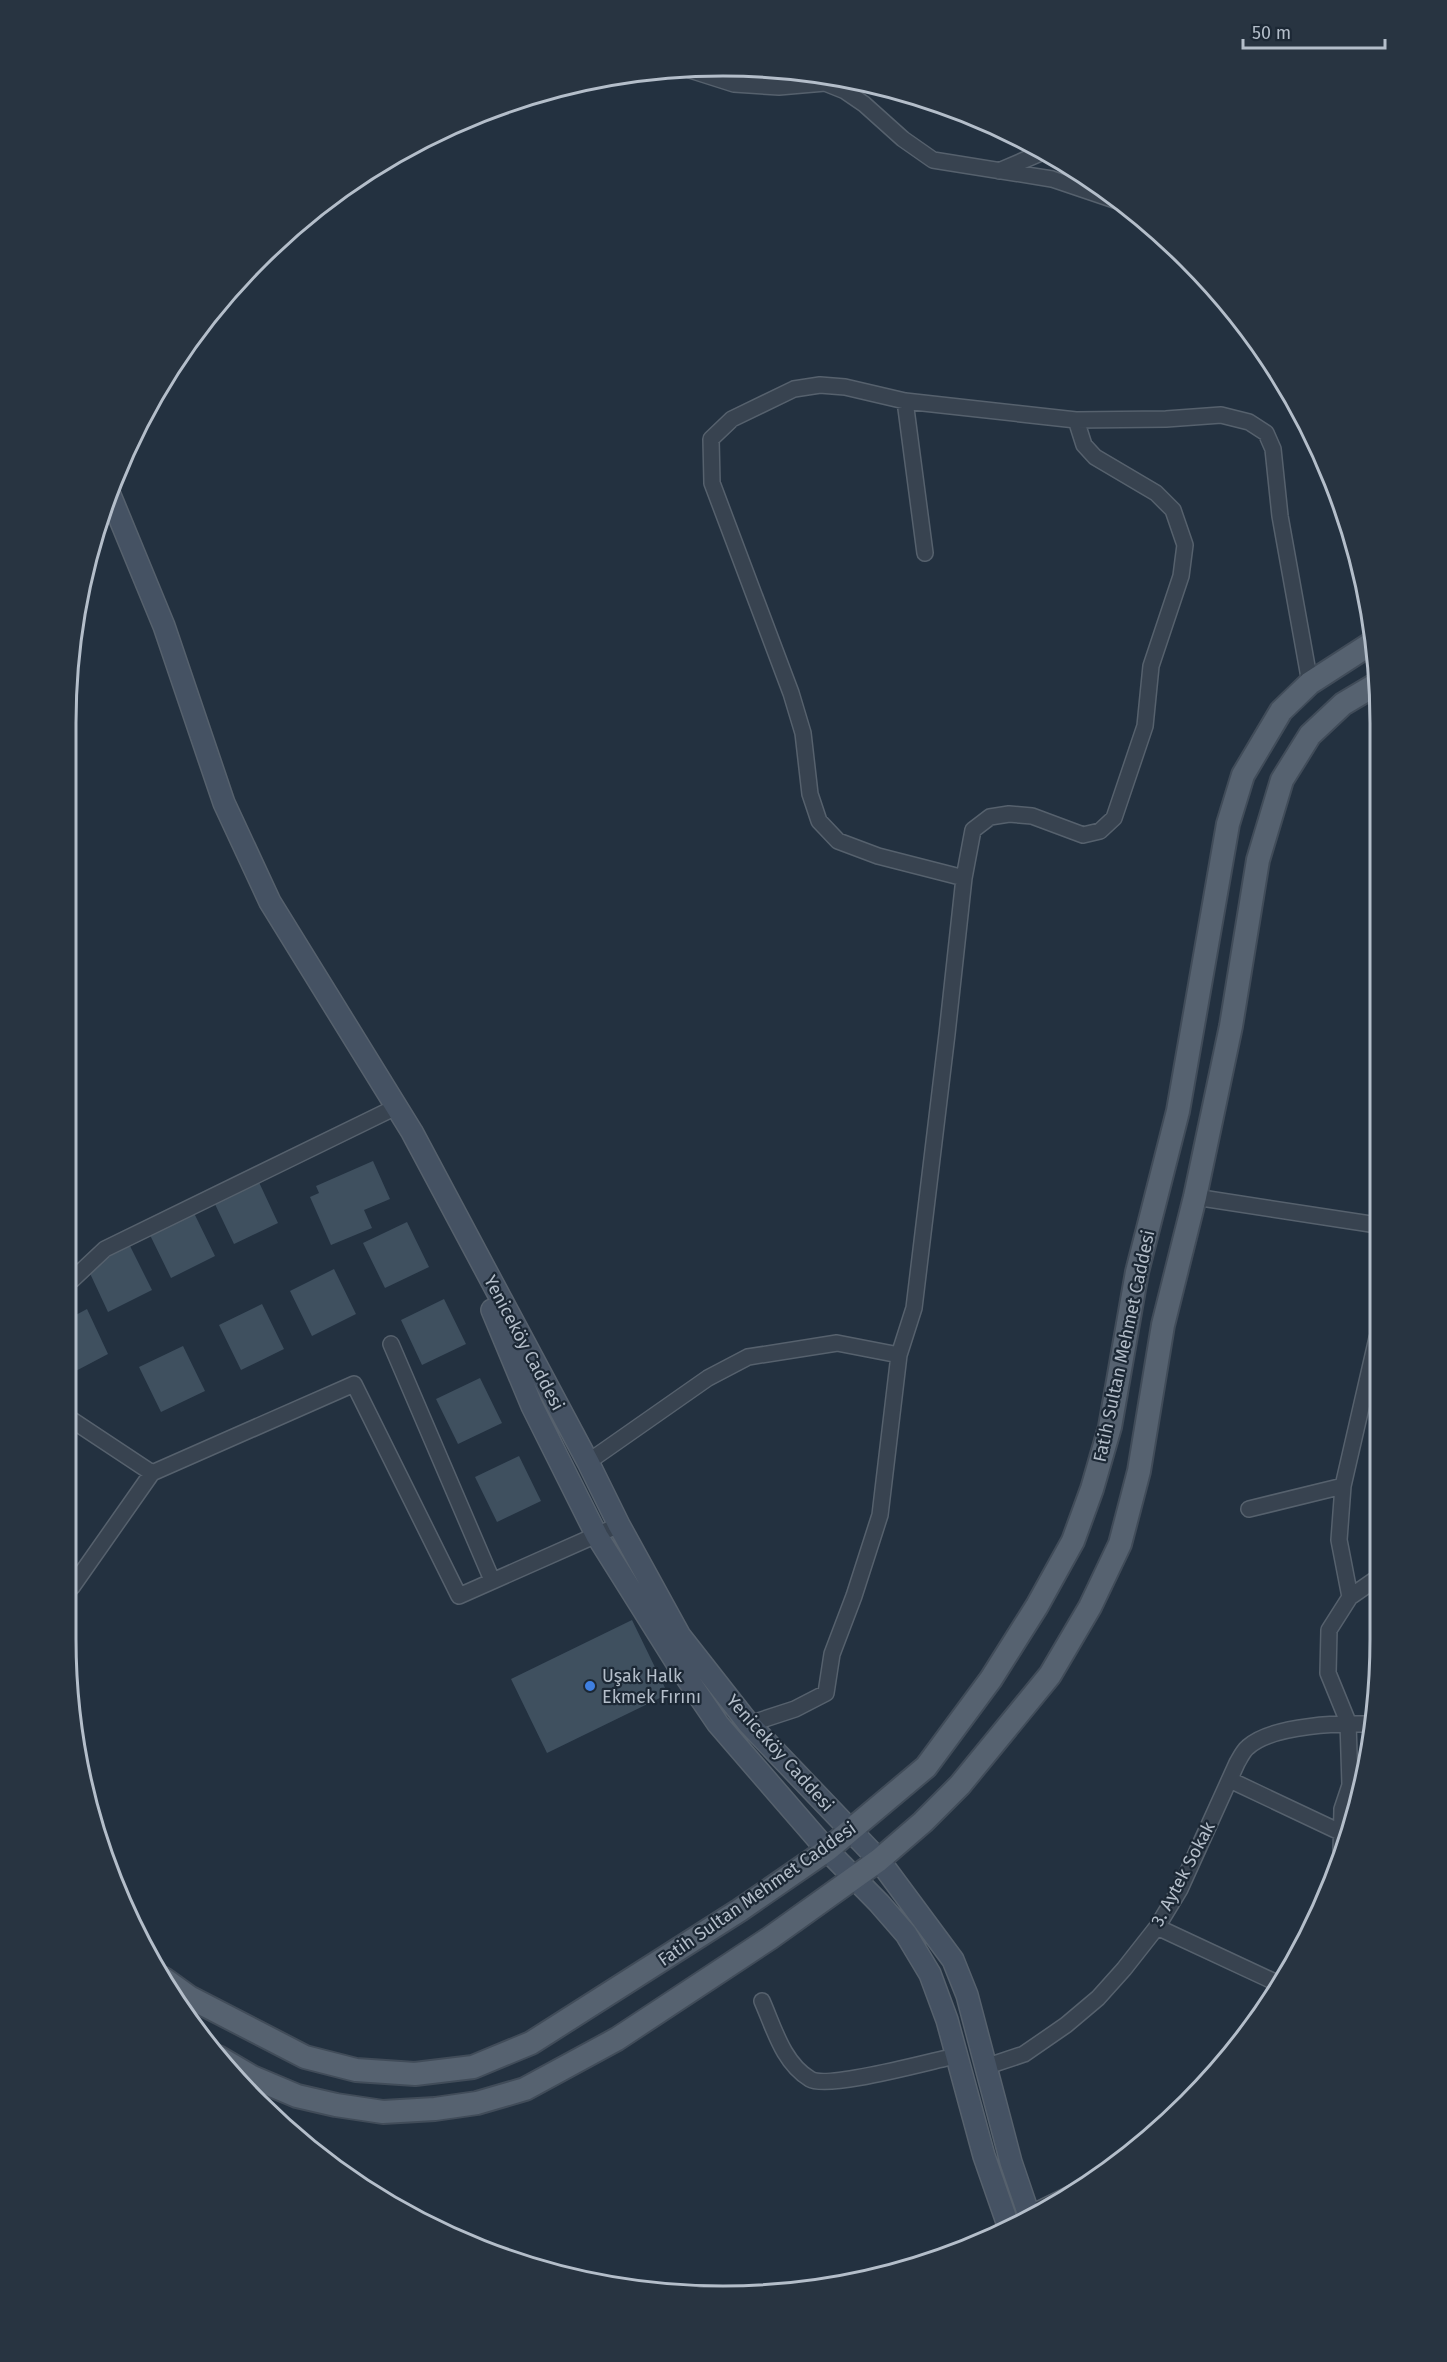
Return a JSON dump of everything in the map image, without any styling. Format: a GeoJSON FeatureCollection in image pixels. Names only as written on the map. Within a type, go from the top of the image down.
{"type":"FeatureCollection","features":[{"type":"Feature","properties":{"kind":"main road","name":"Fatih Sultan Mehmet Caddesi"},"geometry":{"type":"LineString","coordinates":[[182,1992],[305,2056],[356,2070],[415,2074],[473,2067],[531,2043],[740,1910],[827,1850],[926,1767],[991,1679],[1037,1606],[1073,1541],[1092,1489],[1110,1427],[1137,1272],[1178,1111],[1228,824],[1244,775],[1281,711],[1310,683],[1366,647]]}},
{"type":"Feature","properties":{"kind":"main road","name":"Fatih Sultan Mehmet Caddesi"},"geometry":{"type":"LineString","coordinates":[[242,2070],[297,2096],[383,2112],[435,2109],[477,2103],[525,2089],[617,2040],[770,1938],[879,1860],[923,1822],[960,1785],[1050,1675],[1090,1607],[1123,1533],[1139,1471],[1163,1325],[1195,1197],[1232,1026],[1258,860],[1282,780],[1310,735],[1343,704],[1369,688]]}},
{"type":"Feature","properties":{"kind":"street"},"geometry":{"type":"LineString","coordinates":[[711,77],[734,84],[779,87],[818,84]]}},
{"type":"Feature","properties":{"kind":"street"},"geometry":{"type":"LineString","coordinates":[[834,86],[846,91],[864,104],[903,139],[933,160],[997,172],[1052,178],[1091,192]]}},
{"type":"Feature","properties":{"kind":"street"},"geometry":{"type":"LineString","coordinates":[[997,172],[1034,156]]}},
{"type":"Feature","properties":{"kind":"street"},"geometry":{"type":"LineString","coordinates":[[964,878],[858,849],[838,841],[819,821],[810,794],[803,734],[791,693],[711,483],[711,439],[732,419],[794,389],[820,385],[845,387],[905,401],[1076,420],[1166,419],[1221,415],[1249,422],[1266,434],[1273,449],[1280,516],[1310,683]]}},
{"type":"Feature","properties":{"kind":"street"},"geometry":{"type":"LineString","coordinates":[[905,401],[924,553]]}},
{"type":"Feature","properties":{"kind":"street"},"geometry":{"type":"LineString","coordinates":[[749,1724],[795,1709],[826,1693],[832,1654],[854,1596],[880,1515],[899,1355],[914,1308],[964,878],[973,831],[990,817],[1009,814],[1032,816],[1083,835],[1100,831],[1114,818],[1145,726],[1152,666],[1181,576],[1185,545],[1173,510],[1156,493],[1095,457],[1084,445],[1076,420]]}},
{"type":"Feature","properties":{"kind":"street"},"geometry":{"type":"LineString","coordinates":[[115,506],[164,626],[224,803],[270,902],[412,1132],[482,1265]]}},
{"type":"Feature","properties":{"kind":"street"},"geometry":{"type":"LineString","coordinates":[[76,1277],[105,1249],[396,1107]]}},
{"type":"Feature","properties":{"kind":"street"},"geometry":{"type":"LineString","coordinates":[[1195,1197],[1370,1224]]}},
{"type":"Feature","properties":{"kind":"street","name":"Yeniceköy Caddesi"},"geometry":{"type":"LineString","coordinates":[[482,1265],[588,1462],[619,1525],[681,1636],[749,1724],[879,1860],[953,1960],[967,1995],[1011,2162],[1027,2210]]}},
{"type":"Feature","properties":{"kind":"street","name":"Yeniceköy Caddesi"},"geometry":{"type":"LineString","coordinates":[[482,1265],[479,1279],[532,1406],[597,1536],[718,1724],[827,1850],[906,1934],[930,1974],[947,2020],[984,2156],[1006,2221]]}},
{"type":"Feature","properties":{"kind":"street"},"geometry":{"type":"LineString","coordinates":[[588,1462],[708,1378],[748,1357],[837,1343],[899,1355]]}},
{"type":"Feature","properties":{"kind":"street"},"geometry":{"type":"LineString","coordinates":[[391,1344],[492,1580]]}},
{"type":"Feature","properties":{"kind":"street"},"geometry":{"type":"LineString","coordinates":[[1350,1598],[1339,1540],[1343,1486],[1370,1368]]}},
{"type":"Feature","properties":{"kind":"street"},"geometry":{"type":"LineString","coordinates":[[76,1581],[152,1473],[354,1384],[459,1596],[619,1525]]}},
{"type":"Feature","properties":{"kind":"street"},"geometry":{"type":"LineString","coordinates":[[76,1423],[152,1473]]}},
{"type":"Feature","properties":{"kind":"street"},"geometry":{"type":"LineString","coordinates":[[1249,1509],[1343,1486]]}},
{"type":"Feature","properties":{"kind":"street"},"geometry":{"type":"LineString","coordinates":[[1342,1826],[1342,1809],[1350,1785],[1348,1722],[1328,1673],[1329,1630],[1350,1598],[1370,1583]]}},
{"type":"Feature","properties":{"kind":"street"},"geometry":{"type":"LineString","coordinates":[[1348,1722],[1365,1724]]}},
{"type":"Feature","properties":{"kind":"street","name":"3. Aytek Sokak"},"geometry":{"type":"LineString","coordinates":[[985,2067],[1024,2054],[1066,2025],[1098,1998],[1124,1969],[1157,1927],[1180,1889],[1247,1748],[1278,1733],[1348,1722]]}},
{"type":"Feature","properties":{"kind":"street"},"geometry":{"type":"LineString","coordinates":[[1230,1780],[1337,1843]]}},
{"type":"Feature","properties":{"kind":"street"},"geometry":{"type":"LineString","coordinates":[[1157,1927],[1272,1981]]}},
{"type":"Feature","properties":{"kind":"street"},"geometry":{"type":"LineString","coordinates":[[762,2001],[786,2056],[811,2080],[836,2082],[956,2056]]}},
{"type":"Feature","properties":{"kind":"building"},"geometry":{"type":"Polygon","coordinates":[[[373,1161],[390,1199],[364,1210],[372,1228],[331,1245],[310,1197],[319,1193],[316,1186],[373,1161]]]}},
{"type":"Feature","properties":{"kind":"building"},"geometry":{"type":"Polygon","coordinates":[[[257,1178],[278,1223],[234,1244],[213,1200],[257,1178]]]}},
{"type":"Feature","properties":{"kind":"building"},"geometry":{"type":"Polygon","coordinates":[[[193,1211],[215,1256],[171,1278],[149,1233],[193,1211]]]}},
{"type":"Feature","properties":{"kind":"building"},"geometry":{"type":"Polygon","coordinates":[[[407,1222],[429,1267],[385,1288],[363,1243],[407,1222]]]}},
{"type":"Feature","properties":{"kind":"building"},"geometry":{"type":"Polygon","coordinates":[[[130,1246],[152,1290],[108,1312],[87,1267],[130,1246]]]}},
{"type":"Feature","properties":{"kind":"building"},"geometry":{"type":"Polygon","coordinates":[[[334,1269],[356,1314],[312,1336],[290,1291],[334,1269]]]}},
{"type":"Feature","properties":{"kind":"building"},"geometry":{"type":"Polygon","coordinates":[[[444,1299],[466,1344],[422,1365],[401,1320],[444,1299]]]}},
{"type":"Feature","properties":{"kind":"building"},"geometry":{"type":"Polygon","coordinates":[[[262,1304],[284,1349],[241,1370],[219,1325],[262,1304]]]}},
{"type":"Feature","properties":{"kind":"building"},"geometry":{"type":"Polygon","coordinates":[[[87,1309],[108,1354],[76,1371],[76,1315],[87,1309]]]}},
{"type":"Feature","properties":{"kind":"building"},"geometry":{"type":"Polygon","coordinates":[[[183,1346],[205,1391],[161,1412],[139,1367],[183,1346]]]}},
{"type":"Feature","properties":{"kind":"building"},"geometry":{"type":"Polygon","coordinates":[[[480,1378],[502,1423],[458,1444],[436,1399],[480,1378]]]}},
{"type":"Feature","properties":{"kind":"building"},"geometry":{"type":"Polygon","coordinates":[[[519,1456],[541,1501],[497,1522],[475,1477],[519,1456]]]}},
{"type":"Feature","properties":{"kind":"building","name":"Uşak Halk Ekmek Fırını"},"geometry":{"type":"Polygon","coordinates":[[[632,1620],[668,1694],[547,1753],[511,1679],[632,1620]]]}},
{"type":"Feature","properties":{"kind":"place","name":"Uşak Halk Ekmek Fırını"},"geometry":{"type":"Point","coordinates":[590,1686]}}]}
